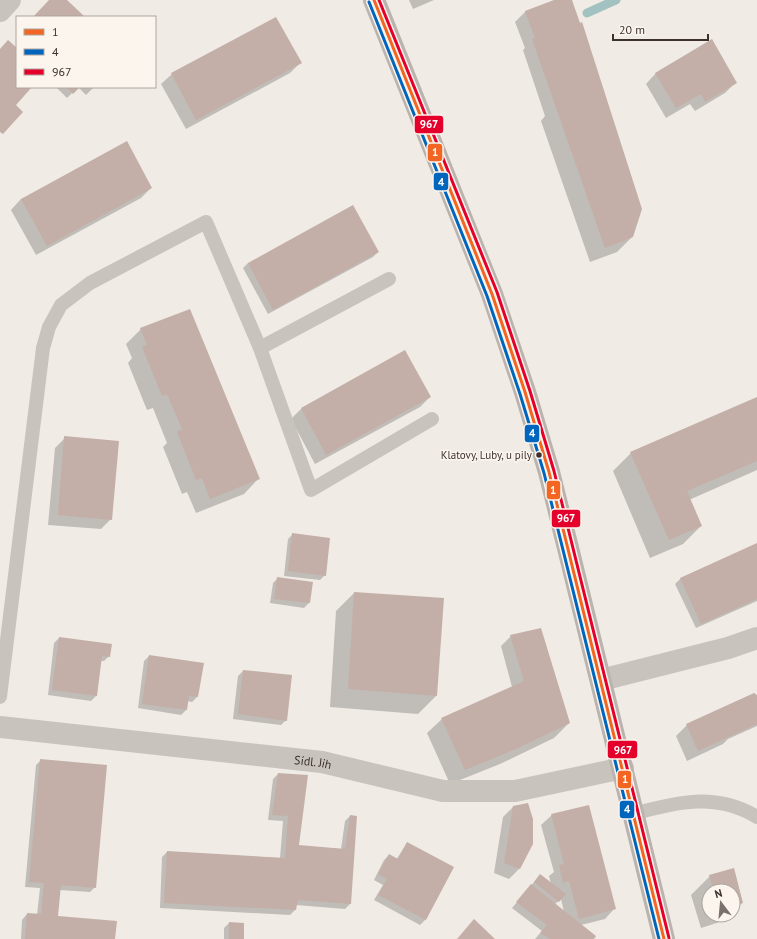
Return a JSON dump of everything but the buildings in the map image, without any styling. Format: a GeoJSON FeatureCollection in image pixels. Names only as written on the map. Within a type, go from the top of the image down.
{"type":"FeatureCollection","features":[{"type":"Feature","properties":{"kind":"street"},"geometry":{"type":"LineString","coordinates":[[0,11],[10,0]]}},
{"type":"Feature","properties":{"kind":"street"},"geometry":{"type":"LineString","coordinates":[[374,0],[495,302],[549,472],[664,939]]}},
{"type":"Feature","properties":{"kind":"street"},"geometry":{"type":"LineString","coordinates":[[601,680],[721,650],[757,638]]}},
{"type":"Feature","properties":{"kind":"street","name":"Sídl. Jih"},"geometry":{"type":"LineString","coordinates":[[0,726],[322,762],[442,791],[514,791],[622,768]]}},
{"type":"Feature","properties":{"kind":"lane"},"geometry":{"type":"LineString","coordinates":[[0,698],[43,348],[49,327],[62,305],[90,283],[206,222],[260,348],[311,490],[432,419]]}},
{"type":"Feature","properties":{"kind":"lane"},"geometry":{"type":"LineString","coordinates":[[260,348],[389,279]]}},
{"type":"Feature","properties":{"kind":"lane"},"geometry":{"type":"LineString","coordinates":[[634,814],[677,802],[700,801],[722,803],[739,808],[757,817]]}},
{"type":"Feature","properties":{"kind":"waterway"},"geometry":{"type":"LineString","coordinates":[[587,13],[616,0]]}},
{"type":"Feature","properties":{"kind":"transit line","name":"1"},"geometry":{"type":"LineString","coordinates":[[374,0],[492,294],[525,392],[549,472],[664,939]]}},
{"type":"Feature","properties":{"kind":"transit line","name":"967"},"geometry":{"type":"LineString","coordinates":[[379,0],[497,292],[530,391],[554,471],[669,938]]}},
{"type":"Feature","properties":{"kind":"transit line","name":"4"},"geometry":{"type":"LineString","coordinates":[[369,2],[487,296],[520,394],[544,473],[659,939]]}},
{"type":"Feature","properties":{"kind":"place","name":"Klatovy, Luby, u pily"},"geometry":{"type":"Point","coordinates":[539,455]}}]}
